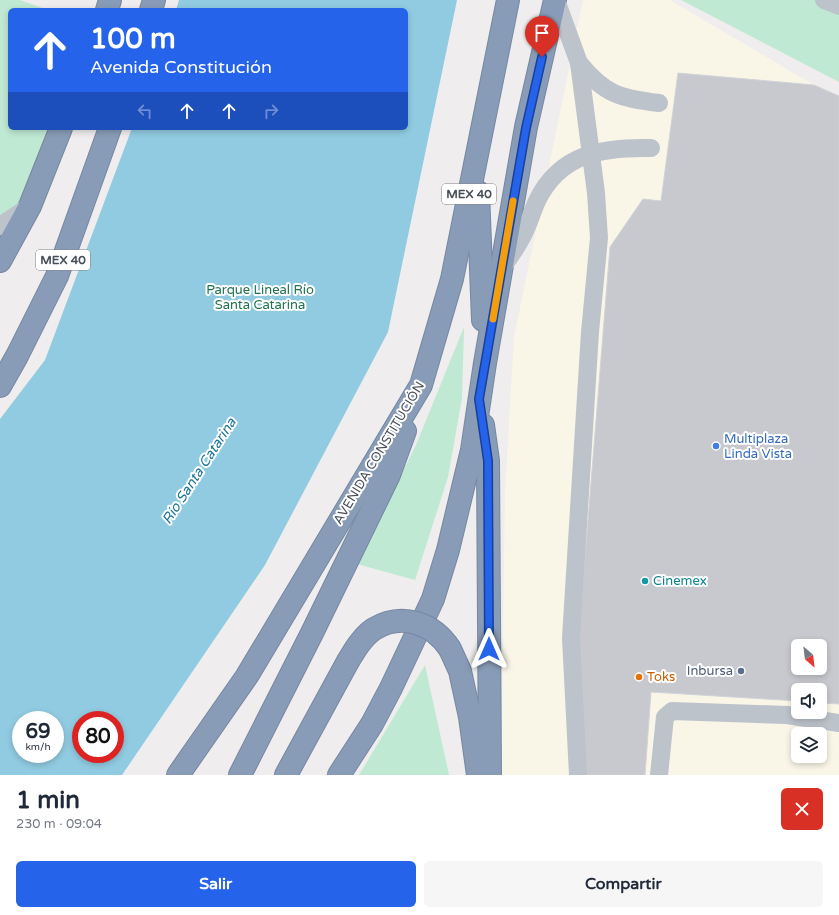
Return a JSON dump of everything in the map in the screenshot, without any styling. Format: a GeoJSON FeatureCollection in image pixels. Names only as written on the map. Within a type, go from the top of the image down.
{"type":"FeatureCollection","features":[{"type":"Feature","properties":{"kind":"highway","name":"AVENIDA CONSTITUCIÓN"},"geometry":{"type":"LineString","coordinates":[[178,775],[247,676],[421,385],[452,279],[508,0]]}},
{"type":"Feature","properties":{"kind":"highway","name":"MEX 40"},"geometry":{"type":"LineString","coordinates":[[339,775],[372,724],[391,688],[433,599],[462,500],[472,450],[485,363],[526,128],[556,0]]}},
{"type":"Feature","properties":{"kind":"highway"},"geometry":{"type":"LineString","coordinates":[[0,261],[4,240],[30,206],[60,130]]}},
{"type":"Feature","properties":{"kind":"highway","name":"MEX 40"},"geometry":{"type":"LineString","coordinates":[[0,386],[18,356],[57,276],[109,130]]}},
{"type":"Feature","properties":{"kind":"highway"},"geometry":{"type":"LineString","coordinates":[[477,157],[485,363]]}},
{"type":"Feature","properties":{"kind":"highway"},"geometry":{"type":"LineString","coordinates":[[240,775],[312,633],[389,475],[421,385]]}},
{"type":"Feature","properties":{"kind":"highway"},"geometry":{"type":"LineString","coordinates":[[479,399],[488,461],[490,775]]}},
{"type":"Feature","properties":{"kind":"highway"},"geometry":{"type":"LineString","coordinates":[[286,775],[355,648],[374,629],[395,621],[406,621],[430,628],[445,641],[450,649],[460,671],[470,717],[478,775]]}},
{"type":"Feature","properties":{"kind":"lane"},"geometry":{"type":"LineString","coordinates":[[556,0],[579,63],[596,192],[599,238],[590,332],[571,638],[578,775]]}},
{"type":"Feature","properties":{"kind":"lane"},"geometry":{"type":"LineString","coordinates":[[824,0],[839,6]]}},
{"type":"Feature","properties":{"kind":"lane"},"geometry":{"type":"LineString","coordinates":[[579,63],[590,77],[606,90],[627,99],[659,103]]}},
{"type":"Feature","properties":{"kind":"lane"},"geometry":{"type":"LineString","coordinates":[[501,269],[517,249],[537,201],[551,180],[568,164],[590,153],[622,148],[651,148]]}},
{"type":"Feature","properties":{"kind":"lane"},"geometry":{"type":"LineString","coordinates":[[659,775],[664,717],[672,710],[787,715],[839,723]]}},
{"type":"Feature","properties":{"kind":"shaded area","name":"Multiplaza Linda Vista"},"geometry":{"type":"Polygon","coordinates":[[[583,0],[670,0],[814,85],[839,96],[839,775],[501,775],[505,490],[514,337],[583,0]]]}},
{"type":"Feature","properties":{"kind":"green space"},"geometry":{"type":"Polygon","coordinates":[[[0,0],[20,0],[42,8],[8,8],[8,130],[60,130],[0,252],[0,0]]]}},
{"type":"Feature","properties":{"kind":"green space"},"geometry":{"type":"Polygon","coordinates":[[[681,0],[839,0],[839,82],[681,0]]]}},
{"type":"Feature","properties":{"kind":"green space"},"geometry":{"type":"Polygon","coordinates":[[[464,327],[462,398],[448,477],[415,580],[357,564],[416,445],[464,327]]]}},
{"type":"Feature","properties":{"kind":"green space"},"geometry":{"type":"Polygon","coordinates":[[[425,665],[449,775],[359,775],[425,665]]]}},
{"type":"Feature","properties":{"kind":"water","name":"Río Santa Catarina"},"geometry":{"type":"Polygon","coordinates":[[[179,0],[457,0],[388,332],[265,565],[122,775],[0,775],[0,419],[45,360],[131,130],[408,130],[408,8],[177,8],[179,0]]]}},
{"type":"Feature","properties":{"kind":"building","name":"Multiplaza Linda Vista"},"geometry":{"type":"Polygon","coordinates":[[[678,73],[814,85],[839,96],[839,704],[827,703],[827,683],[791,683],[791,701],[651,692],[645,775],[586,775],[578,644],[610,247],[643,199],[661,201],[678,73]]]}},
{"type":"Feature","properties":{"kind":"slow traffic"},"geometry":{"type":"LineString","coordinates":[[493,319],[513,201]]}},
{"type":"Feature","properties":{"kind":"place","name":"Multiplaza Linda Vista"},"geometry":{"type":"Point","coordinates":[716,446]}},
{"type":"Feature","properties":{"kind":"place","name":"Cinemex"},"geometry":{"type":"Point","coordinates":[645,581]}},
{"type":"Feature","properties":{"kind":"place","name":"Inbursa"},"geometry":{"type":"Point","coordinates":[741,671]}},
{"type":"Feature","properties":{"kind":"place","name":"Toks"},"geometry":{"type":"Point","coordinates":[639,677]}},
{"type":"Feature","properties":{"kind":"route"},"geometry":{"type":"LineString","coordinates":[[489,649],[488,461],[479,399],[526,128],[542,57]]}},
{"type":"Feature","properties":{"kind":"park label","name":"Parque Lineal Río Santa Catarina"},"geometry":{"type":"Point","coordinates":[260,298]}}]}
